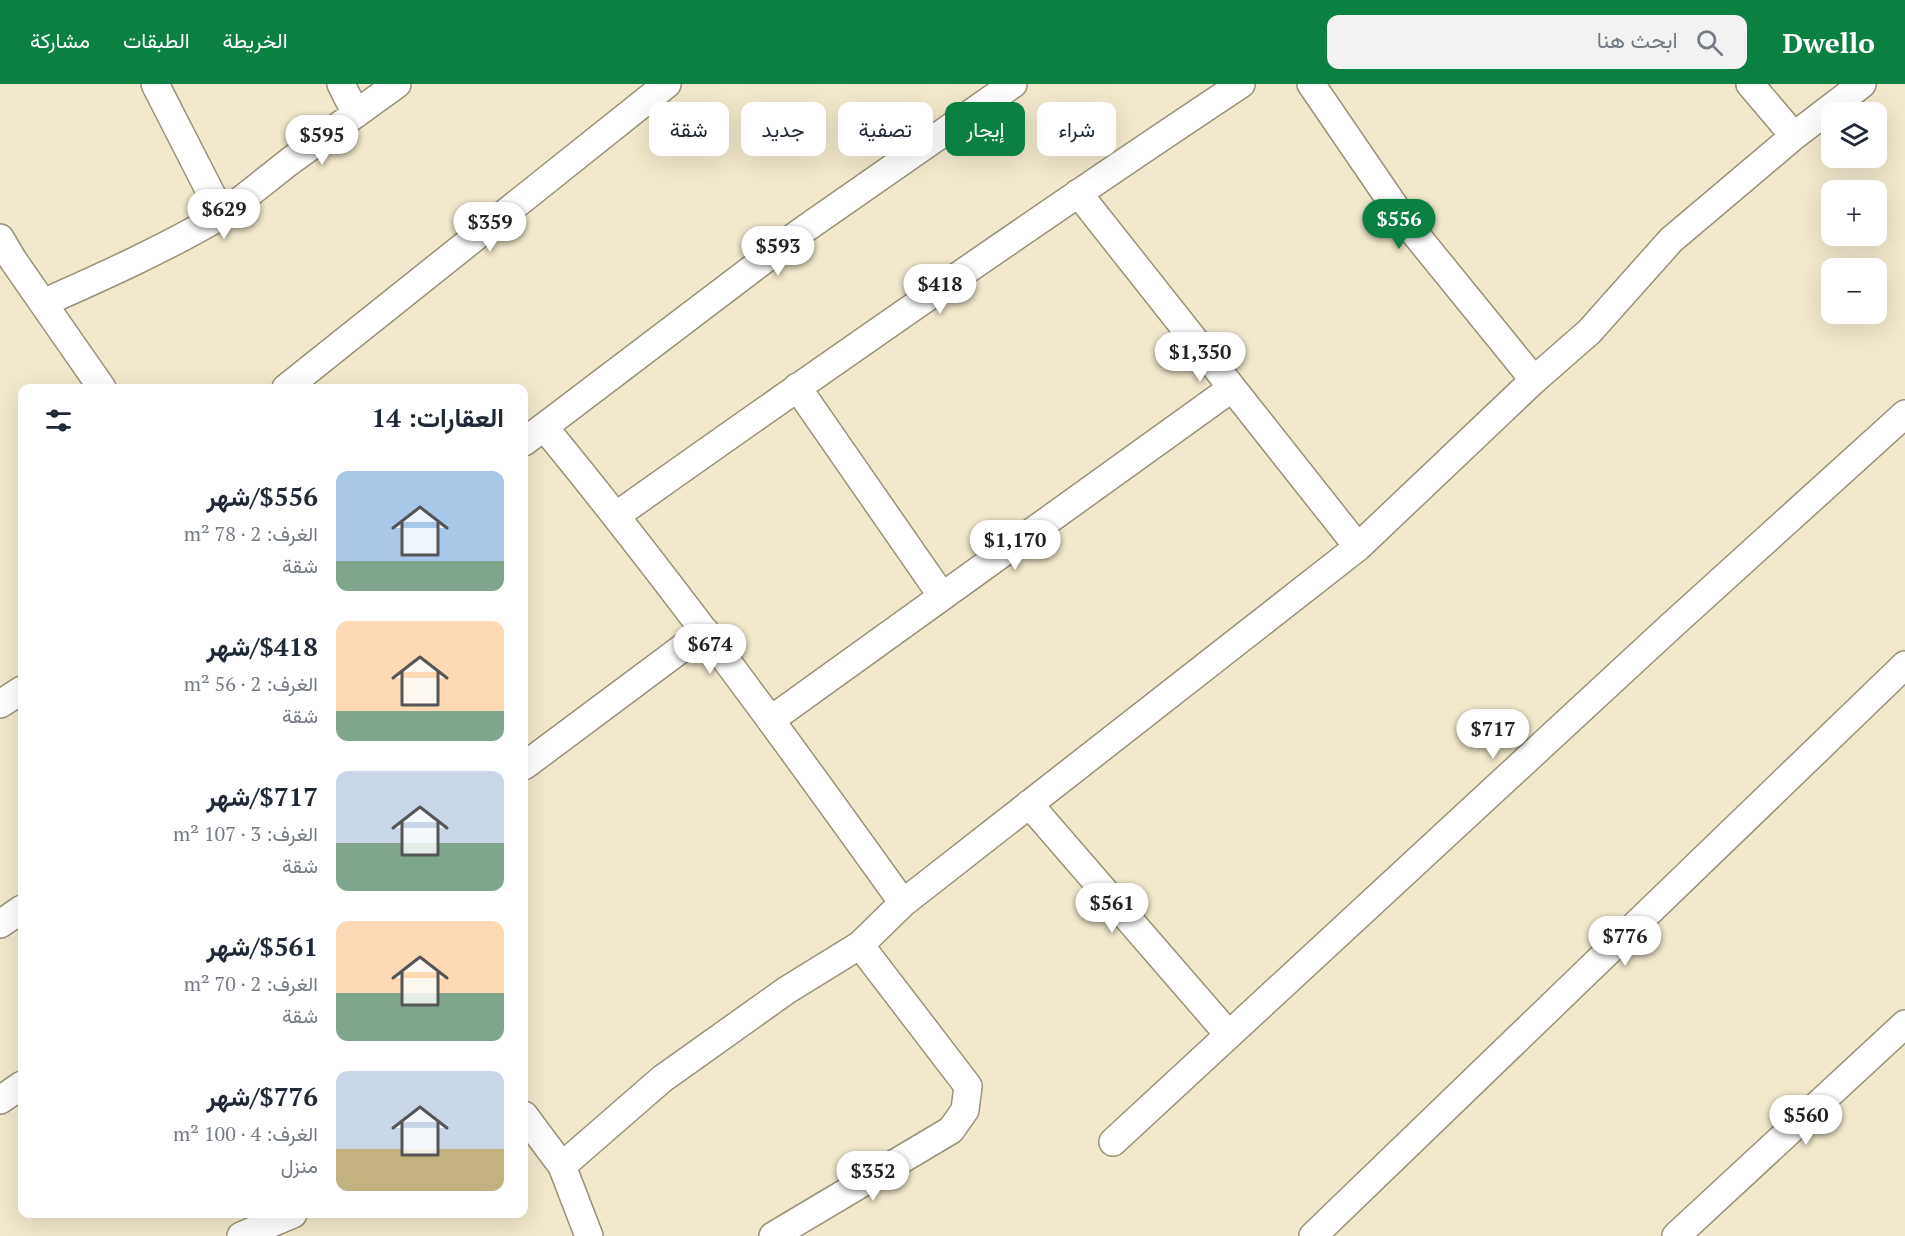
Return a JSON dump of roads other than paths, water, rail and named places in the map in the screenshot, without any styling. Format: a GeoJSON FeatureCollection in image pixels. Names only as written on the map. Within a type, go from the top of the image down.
{"type":"FeatureCollection","features":[{"type":"Feature","properties":{"kind":"street"},"geometry":{"type":"LineString","coordinates":[[155,84],[222,215]]}},
{"type":"Feature","properties":{"kind":"street"},"geometry":{"type":"LineString","coordinates":[[341,84],[356,114]]}},
{"type":"Feature","properties":{"kind":"street"},"geometry":{"type":"LineString","coordinates":[[43,303],[185,237],[222,215],[397,84]]}},
{"type":"Feature","properties":{"kind":"street"},"geometry":{"type":"LineString","coordinates":[[291,384],[667,84]]}},
{"type":"Feature","properties":{"kind":"street"},"geometry":{"type":"LineString","coordinates":[[903,903],[772,719],[617,515],[534,434],[801,231],[1013,84]]}},
{"type":"Feature","properties":{"kind":"street"},"geometry":{"type":"LineString","coordinates":[[617,515],[1077,192],[1241,84]]}},
{"type":"Feature","properties":{"kind":"street"},"geometry":{"type":"LineString","coordinates":[[1311,84],[1404,220],[1534,380]]}},
{"type":"Feature","properties":{"kind":"street"},"geometry":{"type":"LineString","coordinates":[[1750,84],[1794,136]]}},
{"type":"Feature","properties":{"kind":"street"},"geometry":{"type":"LineString","coordinates":[[562,1166],[662,1080],[787,990],[860,945],[903,903],[1358,547],[1534,380],[1589,332],[1671,240],[1794,136],[1862,84]]}},
{"type":"Feature","properties":{"kind":"street"},"geometry":{"type":"LineString","coordinates":[[1077,192],[1358,547]]}},
{"type":"Feature","properties":{"kind":"street"},"geometry":{"type":"LineString","coordinates":[[4,255],[43,303],[99,384]]}},
{"type":"Feature","properties":{"kind":"street"},"geometry":{"type":"LineString","coordinates":[[797,387],[942,596]]}},
{"type":"Feature","properties":{"kind":"street"},"geometry":{"type":"LineString","coordinates":[[772,719],[1232,388]]}},
{"type":"Feature","properties":{"kind":"street"},"geometry":{"type":"LineString","coordinates":[[1113,1142],[1670,627],[1905,414]]}},
{"type":"Feature","properties":{"kind":"street"},"geometry":{"type":"LineString","coordinates":[[528,763],[705,631]]}},
{"type":"Feature","properties":{"kind":"street"},"geometry":{"type":"LineString","coordinates":[[1313,1236],[1905,665]]}},
{"type":"Feature","properties":{"kind":"street"},"geometry":{"type":"LineString","coordinates":[[0,704],[18,693]]}},
{"type":"Feature","properties":{"kind":"street"},"geometry":{"type":"LineString","coordinates":[[1029,804],[1228,1035]]}},
{"type":"Feature","properties":{"kind":"street"},"geometry":{"type":"LineString","coordinates":[[0,924],[18,912]]}},
{"type":"Feature","properties":{"kind":"street"},"geometry":{"type":"LineString","coordinates":[[773,1236],[951,1130],[965,1110],[968,1086],[860,945]]}},
{"type":"Feature","properties":{"kind":"street"},"geometry":{"type":"LineString","coordinates":[[1676,1236],[1905,1024]]}},
{"type":"Feature","properties":{"kind":"street"},"geometry":{"type":"LineString","coordinates":[[0,1100],[18,1088]]}},
{"type":"Feature","properties":{"kind":"street"},"geometry":{"type":"LineString","coordinates":[[528,1120],[562,1166],[589,1236]]}},
{"type":"Feature","properties":{"kind":"street"},"geometry":{"type":"LineString","coordinates":[[241,1236],[284,1218]]}}]}
